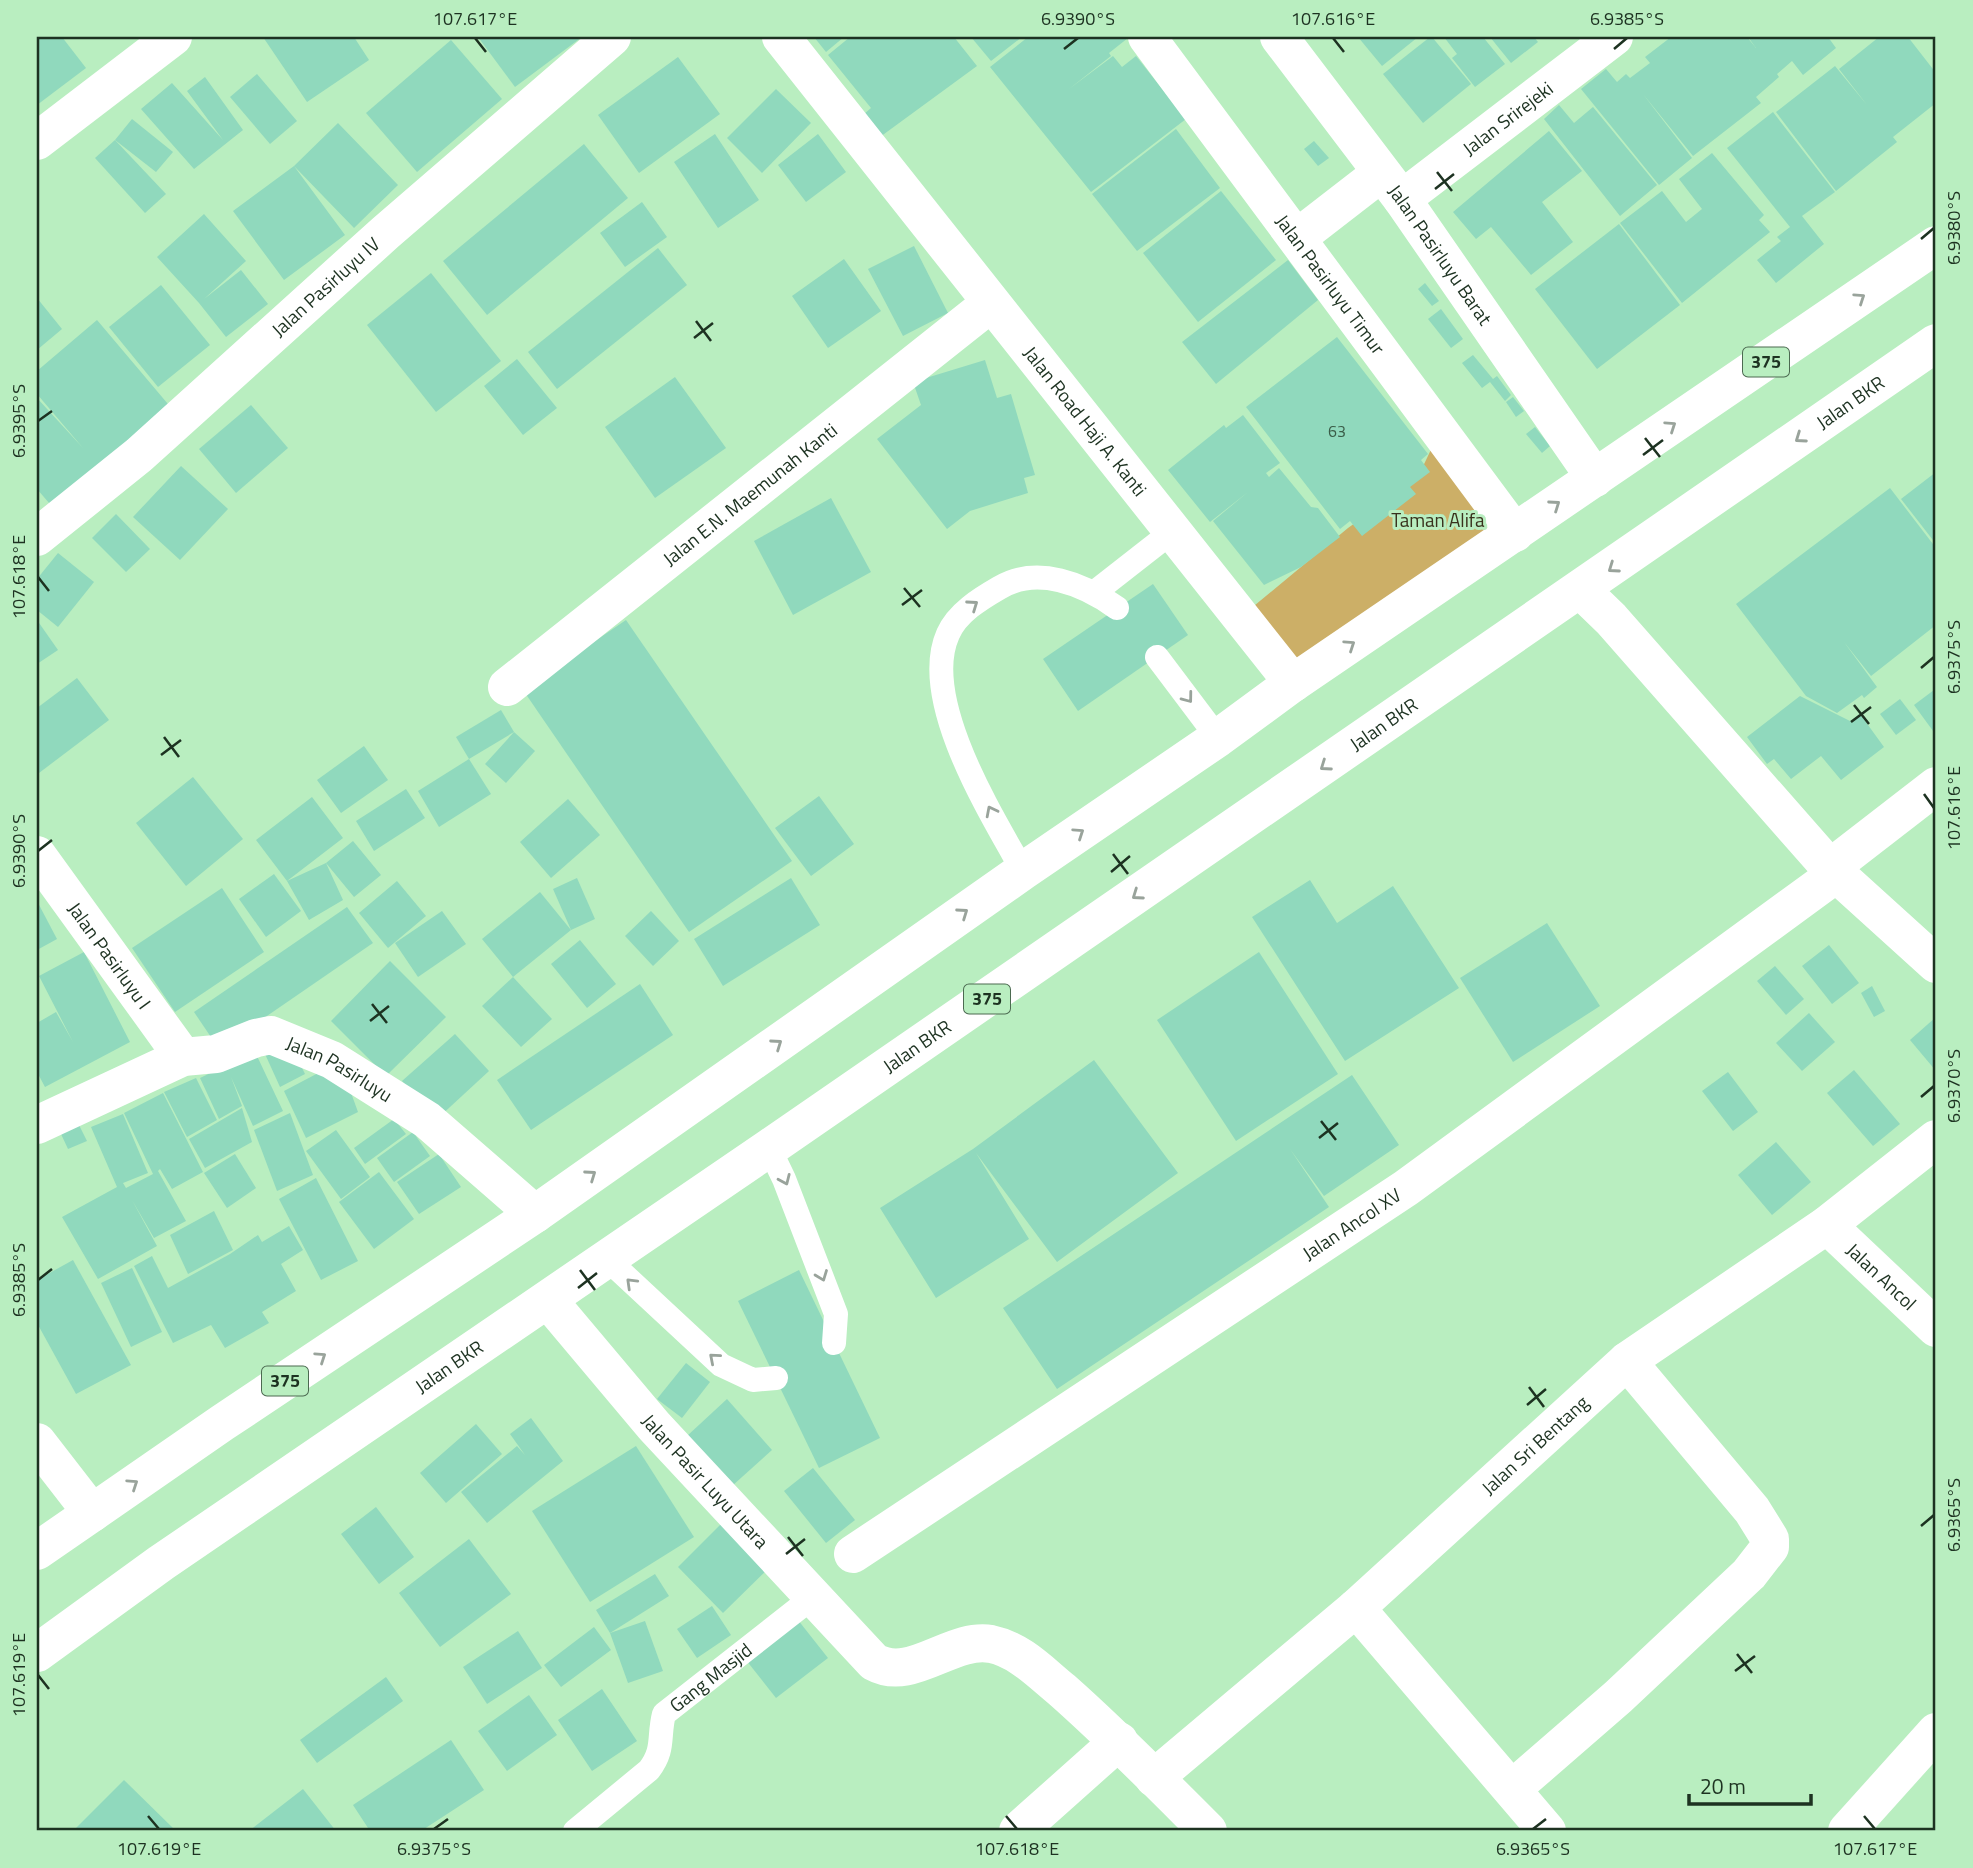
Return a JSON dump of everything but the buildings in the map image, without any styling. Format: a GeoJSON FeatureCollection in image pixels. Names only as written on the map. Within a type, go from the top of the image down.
{"type":"FeatureCollection","features":[{"type":"Feature","properties":{"kind":"street"},"geometry":{"type":"LineString","coordinates":[[37,141],[173,37]]}},
{"type":"Feature","properties":{"kind":"street","name":"Jalan Pasirluyu IV"},"geometry":{"type":"LineString","coordinates":[[37,537],[139,454],[385,233],[612,37]]}},
{"type":"Feature","properties":{"kind":"street","name":"Jalan Road Haji A. Kanti"},"geometry":{"type":"LineString","coordinates":[[781,37],[1293,683]]}},
{"type":"Feature","properties":{"kind":"street","name":"Jalan Pasirluyu Timur"},"geometry":{"type":"LineString","coordinates":[[1147,37],[1306,230],[1515,533]]}},
{"type":"Feature","properties":{"kind":"street","name":"Jalan Pasirluyu Barat"},"geometry":{"type":"LineString","coordinates":[[1279,37],[1381,187],[1595,478]]}},
{"type":"Feature","properties":{"kind":"street","name":"Jalan Srirejeki"},"geometry":{"type":"LineString","coordinates":[[1306,230],[1381,187],[1614,37]]}},
{"type":"Feature","properties":{"kind":"street","name":"375"},"geometry":{"type":"LineString","coordinates":[[37,1551],[535,1214],[1023,871],[1219,738],[1293,683],[1936,245]]}},
{"type":"Feature","properties":{"kind":"street","name":"Jalan E.N. Maemunah Kanti"},"geometry":{"type":"LineString","coordinates":[[507,687],[991,303]]}},
{"type":"Feature","properties":{"kind":"street","name":"Jalan BKR"},"geometry":{"type":"LineString","coordinates":[[37,1653],[161,1563],[1581,590],[1936,343]]}},
{"type":"Feature","properties":{"kind":"street"},"geometry":{"type":"LineString","coordinates":[[1581,590],[1611,620],[1833,871],[1936,964]]}},
{"type":"Feature","properties":{"kind":"street","name":"Jalan Ancol XV"},"geometry":{"type":"LineString","coordinates":[[853,1554],[1406,1188],[1833,871],[1936,786]]}},
{"type":"Feature","properties":{"kind":"street","name":"Jalan Pasirluyu I"},"geometry":{"type":"LineString","coordinates":[[37,855],[183,1057]]}},
{"type":"Feature","properties":{"kind":"street","name":"Jalan Pasirluyu"},"geometry":{"type":"LineString","coordinates":[[37,1125],[183,1057],[216,1054],[271,1035],[332,1060],[426,1120],[535,1214]]}},
{"type":"Feature","properties":{"kind":"street","name":"Jalan Sri Bentang"},"geometry":{"type":"LineString","coordinates":[[1154,1778],[1356,1608],[1627,1361],[1827,1225],[1936,1139]]}},
{"type":"Feature","properties":{"kind":"street","name":"Jalan Ancol"},"geometry":{"type":"LineString","coordinates":[[1827,1225],[1936,1328]]}},
{"type":"Feature","properties":{"kind":"street","name":"Jalan Pasir Luyu Utara"},"geometry":{"type":"LineString","coordinates":[[548,1300],[654,1426],[866,1655],[884,1668],[897,1670],[941,1653],[980,1644],[990,1644],[1023,1657],[1119,1741],[1208,1831]]}},
{"type":"Feature","properties":{"kind":"street"},"geometry":{"type":"LineString","coordinates":[[1512,1789],[1618,1697],[1709,1612],[1749,1574],[1770,1547],[1770,1539],[1752,1510],[1627,1361]]}},
{"type":"Feature","properties":{"kind":"street"},"geometry":{"type":"LineString","coordinates":[[37,1442],[92,1513]]}},
{"type":"Feature","properties":{"kind":"street"},"geometry":{"type":"LineString","coordinates":[[1356,1608],[1547,1831]]}},
{"type":"Feature","properties":{"kind":"street"},"geometry":{"type":"LineString","coordinates":[[1847,1831],[1936,1732]]}},
{"type":"Feature","properties":{"kind":"street"},"geometry":{"type":"LineString","coordinates":[[1018,1831],[1119,1741]]}},
{"type":"Feature","properties":{"kind":"lane"},"geometry":{"type":"LineString","coordinates":[[1095,592],[1172,531]]}},
{"type":"Feature","properties":{"kind":"lane"},"geometry":{"type":"LineString","coordinates":[[1023,871],[961,752],[944,705],[940,661],[948,633],[964,612],[1001,586],[1032,576],[1069,583],[1095,592],[1117,608]]}},
{"type":"Feature","properties":{"kind":"lane"},"geometry":{"type":"LineString","coordinates":[[1157,657],[1219,738]]}},
{"type":"Feature","properties":{"kind":"lane"},"geometry":{"type":"LineString","coordinates":[[769,1148],[785,1179],[836,1314],[834,1343]]}},
{"type":"Feature","properties":{"kind":"lane"},"geometry":{"type":"LineString","coordinates":[[607,1259],[721,1366],[752,1380],[775,1378]]}},
{"type":"Feature","properties":{"kind":"lane","name":"Gang Masjid"},"geometry":{"type":"LineString","coordinates":[[575,1831],[649,1770],[657,1760],[662,1746],[664,1714],[813,1597]]}},
{"type":"Feature","properties":{"kind":"green space","name":"Taman Alifa"},"geometry":{"type":"Polygon","coordinates":[[[1436,439],[1507,527],[1296,677],[1243,615],[1348,528],[1417,479],[1436,439]]]}}]}
